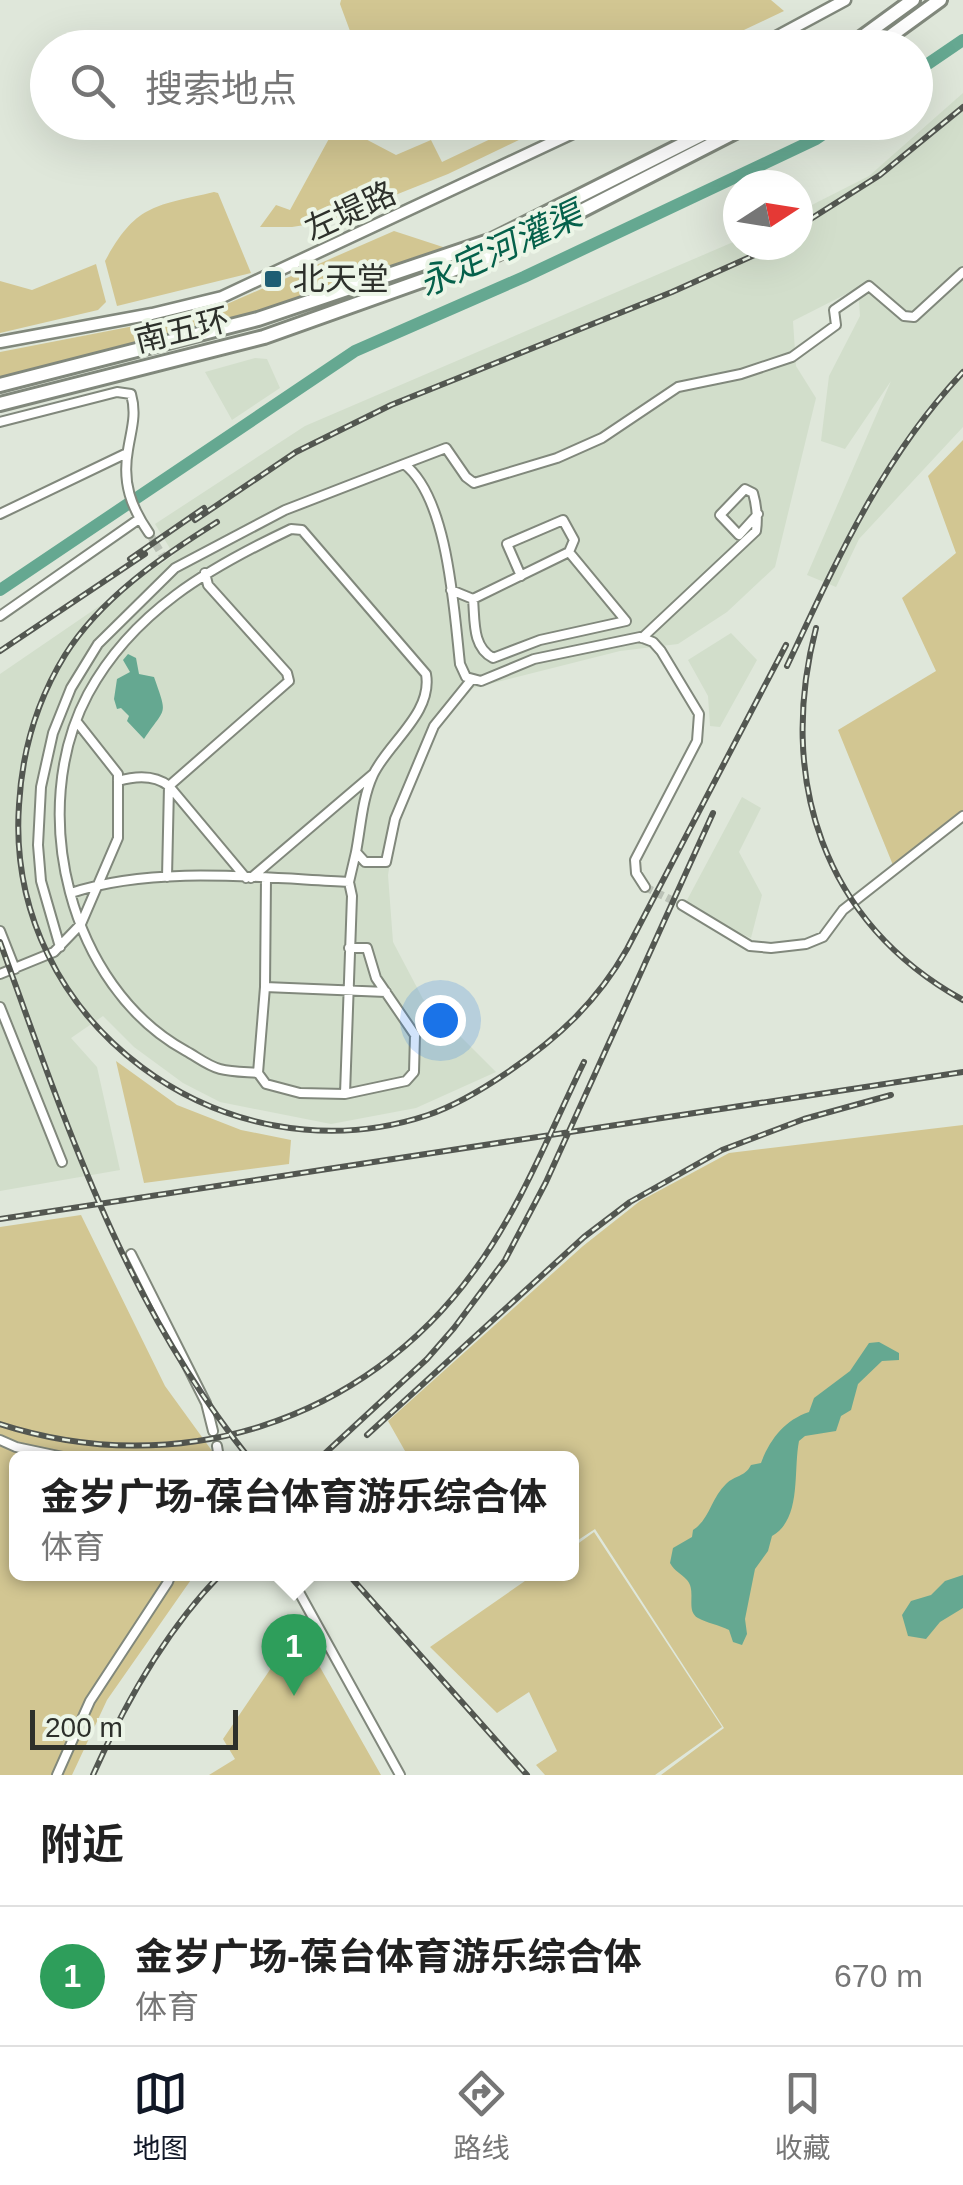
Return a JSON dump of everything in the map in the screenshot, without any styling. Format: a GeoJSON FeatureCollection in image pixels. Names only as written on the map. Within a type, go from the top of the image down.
{"type":"FeatureCollection","features":[{"type":"Feature","properties":{"kind":"highway"},"geometry":{"type":"LineString","coordinates":[[872,30],[913,0]]}},
{"type":"Feature","properties":{"kind":"highway"},"geometry":{"type":"LineString","coordinates":[[899,30],[940,0]]}},
{"type":"Feature","properties":{"kind":"highway","name":"南五环"},"geometry":{"type":"LineString","coordinates":[[0,385],[258,319],[492,240],[690,140]]}},
{"type":"Feature","properties":{"kind":"highway","name":"南五环"},"geometry":{"type":"LineString","coordinates":[[0,404],[264,338],[498,254],[720,140]]}},
{"type":"Feature","properties":{"kind":"main road"},"geometry":{"type":"LineString","coordinates":[[789,30],[845,0]]}},
{"type":"Feature","properties":{"kind":"main road","name":"左堤路"},"geometry":{"type":"LineString","coordinates":[[0,342],[222,297],[558,140]]}},
{"type":"Feature","properties":{"kind":"street"},"geometry":{"type":"LineString","coordinates":[[60,947],[41,881],[38,845],[42,787],[53,732],[72,688],[98,644],[175,568],[285,510],[446,448],[474,482],[556,458],[602,438],[678,387],[741,374],[792,357],[836,325],[834,310],[869,286],[904,316],[914,317],[963,272]]}},
{"type":"Feature","properties":{"kind":"street"},"geometry":{"type":"LineString","coordinates":[[0,422],[117,392],[131,394],[134,424],[127,453],[126,490],[149,534]]}},
{"type":"Feature","properties":{"kind":"street"},"geometry":{"type":"LineString","coordinates":[[0,514],[127,453]]}},
{"type":"Feature","properties":{"kind":"street"},"geometry":{"type":"LineString","coordinates":[[404,464],[420,476],[445,548],[460,664],[466,677],[480,681],[534,660],[642,638],[661,651],[699,714],[697,741],[636,860],[636,872],[645,888]]}},
{"type":"Feature","properties":{"kind":"street"},"geometry":{"type":"LineString","coordinates":[[642,638],[756,531],[758,514],[753,493],[745,489],[720,515],[739,535],[758,514]]}},
{"type":"Feature","properties":{"kind":"street"},"geometry":{"type":"LineString","coordinates":[[0,616],[139,518]]}},
{"type":"Feature","properties":{"kind":"street"},"geometry":{"type":"LineString","coordinates":[[451,590],[473,599],[521,576],[569,552],[574,540],[563,520],[507,544],[521,576]]}},
{"type":"Feature","properties":{"kind":"street"},"geometry":{"type":"LineString","coordinates":[[248,878],[374,772],[425,700],[426,674],[302,530],[291,529],[221,562],[136,626],[86,697],[70,741],[61,791],[60,834],[71,893],[81,924],[106,974],[131,1009],[172,1043],[219,1069],[258,1073]]}},
{"type":"Feature","properties":{"kind":"street"},"geometry":{"type":"LineString","coordinates":[[214,548],[221,562]]}},
{"type":"Feature","properties":{"kind":"street"},"geometry":{"type":"LineString","coordinates":[[473,599],[476,638],[481,650],[493,658],[540,640],[626,621],[569,552]]}},
{"type":"Feature","properties":{"kind":"street"},"geometry":{"type":"LineString","coordinates":[[164,558],[175,568]]}},
{"type":"Feature","properties":{"kind":"street"},"geometry":{"type":"LineString","coordinates":[[167,878],[169,786],[288,681],[287,673],[208,585],[204,573]]}},
{"type":"Feature","properties":{"kind":"street"},"geometry":{"type":"LineString","coordinates":[[356,852],[365,862],[386,862],[395,819],[434,726],[472,679]]}},
{"type":"Feature","properties":{"kind":"street"},"geometry":{"type":"LineString","coordinates":[[0,974],[60,947],[81,924],[118,838],[118,774],[77,722]]}},
{"type":"Feature","properties":{"kind":"street"},"geometry":{"type":"LineString","coordinates":[[345,1094],[350,882],[365,798],[374,772]]}},
{"type":"Feature","properties":{"kind":"street"},"geometry":{"type":"LineString","coordinates":[[118,781],[159,778],[248,878]]}},
{"type":"Feature","properties":{"kind":"street"},"geometry":{"type":"LineString","coordinates":[[42,787],[61,791]]}},
{"type":"Feature","properties":{"kind":"street"},"geometry":{"type":"LineString","coordinates":[[682,905],[750,946],[806,944],[824,937],[843,910],[963,816]]}},
{"type":"Feature","properties":{"kind":"street"},"geometry":{"type":"LineString","coordinates":[[71,893],[99,884],[167,878],[350,882]]}},
{"type":"Feature","properties":{"kind":"street"},"geometry":{"type":"LineString","coordinates":[[266,878],[258,1073],[266,1084],[300,1092],[345,1094],[406,1081],[414,1072],[416,1035],[376,978],[367,948],[350,948]]}},
{"type":"Feature","properties":{"kind":"street"},"geometry":{"type":"LineString","coordinates":[[0,931],[14,968]]}},
{"type":"Feature","properties":{"kind":"street"},"geometry":{"type":"LineString","coordinates":[[264,986],[386,992]]}},
{"type":"Feature","properties":{"kind":"street"},"geometry":{"type":"LineString","coordinates":[[0,1007],[62,1162]]}},
{"type":"Feature","properties":{"kind":"street"},"geometry":{"type":"LineString","coordinates":[[131,1254],[206,1402],[214,1431]]}},
{"type":"Feature","properties":{"kind":"street"},"geometry":{"type":"LineString","coordinates":[[0,1440],[42,1451]]}},
{"type":"Feature","properties":{"kind":"street"},"geometry":{"type":"LineString","coordinates":[[217,1446],[218,1451]]}},
{"type":"Feature","properties":{"kind":"street"},"geometry":{"type":"LineString","coordinates":[[57,1775],[90,1701],[168,1581]]}},
{"type":"Feature","properties":{"kind":"street"},"geometry":{"type":"LineString","coordinates":[[293,1581],[400,1775]]}},
{"type":"Feature","properties":{"kind":"shaded area"},"geometry":{"type":"Polygon","coordinates":[[[341,0],[771,0],[784,11],[744,30],[350,30],[341,0]]]}},
{"type":"Feature","properties":{"kind":"shaded area"},"geometry":{"type":"Polygon","coordinates":[[[963,93],[963,427],[859,539],[836,587],[807,575],[891,381],[845,449],[821,441],[829,376],[860,316],[858,288],[793,321],[796,366],[816,398],[775,567],[727,612],[678,644],[620,651],[473,688],[432,734],[396,825],[388,875],[393,942],[423,999],[496,1072],[416,1108],[331,1124],[220,1102],[183,1083],[134,1047],[103,1016],[71,1038],[97,1067],[120,1170],[0,1191],[0,674],[174,555],[155,524],[305,426],[723,246],[723,260],[813,260],[813,204],[869,176],[910,140],[933,140],[933,119],[963,93]]]}},
{"type":"Feature","properties":{"kind":"shaded area"},"geometry":{"type":"Polygon","coordinates":[[[328,140],[367,140],[396,155],[431,140],[442,162],[488,140],[519,140],[448,174],[330,221],[260,227],[276,205],[290,210],[328,140]]]}},
{"type":"Feature","properties":{"kind":"shaded area"},"geometry":{"type":"Polygon","coordinates":[[[218,193],[251,273],[117,306],[105,261],[127,228],[149,210],[218,193]]]}},
{"type":"Feature","properties":{"kind":"shaded area"},"geometry":{"type":"Polygon","coordinates":[[[394,231],[446,248],[237,318],[0,379],[0,352],[211,311],[394,231]]]}},
{"type":"Feature","properties":{"kind":"shaded area"},"geometry":{"type":"Polygon","coordinates":[[[96,264],[106,302],[98,310],[0,333],[0,281],[32,290],[96,264]]]}},
{"type":"Feature","properties":{"kind":"shaded area"},"geometry":{"type":"Polygon","coordinates":[[[255,358],[267,359],[280,388],[232,420],[205,372],[255,358]]]}},
{"type":"Feature","properties":{"kind":"shaded area"},"geometry":{"type":"Polygon","coordinates":[[[963,440],[963,819],[895,870],[838,730],[936,671],[902,598],[956,553],[928,476],[963,440]]]}},
{"type":"Feature","properties":{"kind":"shaded area"},"geometry":{"type":"Polygon","coordinates":[[[731,633],[757,660],[720,727],[710,726],[708,696],[688,660],[731,633]]]}},
{"type":"Feature","properties":{"kind":"shaded area"},"geometry":{"type":"Polygon","coordinates":[[[128,654],[136,658],[139,674],[154,677],[163,705],[161,715],[144,739],[127,721],[129,716],[117,709],[114,699],[117,679],[130,672],[123,660],[128,654]]]}},
{"type":"Feature","properties":{"kind":"shaded area"},"geometry":{"type":"Polygon","coordinates":[[[742,797],[761,808],[739,852],[762,895],[751,938],[686,902],[742,797]]]}},
{"type":"Feature","properties":{"kind":"shaded area"},"geometry":{"type":"Polygon","coordinates":[[[116,1061],[177,1105],[241,1130],[291,1140],[289,1164],[144,1183],[116,1061]]]}},
{"type":"Feature","properties":{"kind":"shaded area"},"geometry":{"type":"Polygon","coordinates":[[[963,1125],[963,1775],[661,1775],[724,1728],[595,1529],[579,1539],[579,1451],[405,1451],[388,1421],[583,1246],[640,1201],[729,1153],[963,1125]]]}},
{"type":"Feature","properties":{"kind":"shaded area"},"geometry":{"type":"Polygon","coordinates":[[[81,1215],[165,1386],[212,1451],[9,1451],[9,1581],[190,1581],[107,1700],[72,1775],[0,1775],[0,1227],[81,1215]]]}},
{"type":"Feature","properties":{"kind":"shaded area"},"geometry":{"type":"Polygon","coordinates":[[[879,1342],[899,1353],[899,1360],[882,1361],[858,1384],[851,1410],[841,1416],[836,1431],[805,1436],[799,1441],[792,1507],[755,1569],[745,1619],[747,1634],[742,1645],[733,1642],[729,1630],[694,1615],[690,1585],[670,1563],[673,1548],[692,1537],[726,1484],[751,1465],[761,1463],[779,1432],[809,1412],[814,1398],[850,1371],[869,1343],[879,1342]]]}},
{"type":"Feature","properties":{"kind":"shaded area"},"geometry":{"type":"Polygon","coordinates":[[[594,1532],[722,1727],[655,1775],[545,1775],[536,1765],[557,1751],[529,1692],[497,1713],[430,1647],[525,1581],[579,1581],[579,1543],[594,1532]]]}},
{"type":"Feature","properties":{"kind":"shaded area"},"geometry":{"type":"Polygon","coordinates":[[[963,1575],[963,1608],[940,1622],[926,1639],[908,1636],[902,1615],[911,1601],[931,1595],[945,1581],[963,1575]]]}},
{"type":"Feature","properties":{"kind":"shaded area"},"geometry":{"type":"Polygon","coordinates":[[[286,1646],[312,1653],[381,1775],[209,1775],[235,1759],[223,1739],[286,1646]]]}},
{"type":"Feature","properties":{"kind":"waterway","name":"永定河灌渠"},"geometry":{"type":"LineString","coordinates":[[933,60],[963,40]]}},
{"type":"Feature","properties":{"kind":"waterway","name":"永定河灌渠"},"geometry":{"type":"LineString","coordinates":[[0,590],[355,351],[524,277],[814,140]]}},
{"type":"Feature","properties":{"kind":"tunnel"},"geometry":{"type":"LineString","coordinates":[[149,533],[164,558]]}},
{"type":"Feature","properties":{"kind":"tunnel"},"geometry":{"type":"LineString","coordinates":[[645,887],[682,905]]}},
{"type":"Feature","properties":{"kind":"railway"},"geometry":{"type":"LineString","coordinates":[[933,132],[963,107]]}},
{"type":"Feature","properties":{"kind":"railway"},"geometry":{"type":"LineString","coordinates":[[813,217],[880,175],[923,140]]}},
{"type":"Feature","properties":{"kind":"railway"},"geometry":{"type":"LineString","coordinates":[[195,520],[296,452],[391,405],[743,260]]}},
{"type":"Feature","properties":{"kind":"railway"},"geometry":{"type":"LineString","coordinates":[[787,666],[843,549],[885,475],[908,439],[963,372]]}},
{"type":"Feature","properties":{"kind":"railway"},"geometry":{"type":"LineString","coordinates":[[130,559],[204,508]]}},
{"type":"Feature","properties":{"kind":"railway"},"geometry":{"type":"LineString","coordinates":[[217,522],[154,564],[114,597],[80,634],[55,673],[38,709],[23,765],[19,805],[24,883],[48,955],[88,1016],[141,1067],[205,1104],[276,1126],[351,1130],[428,1115],[489,1084],[560,1032],[603,986],[627,949],[786,645]]}},
{"type":"Feature","properties":{"kind":"railway"},"geometry":{"type":"LineString","coordinates":[[0,651],[145,554]]}},
{"type":"Feature","properties":{"kind":"railway"},"geometry":{"type":"LineString","coordinates":[[816,628],[805,684],[803,738],[808,791],[822,841],[844,888],[875,930],[915,968],[963,1000]]}},
{"type":"Feature","properties":{"kind":"railway"},"geometry":{"type":"LineString","coordinates":[[328,1451],[427,1359],[505,1260],[546,1182],[713,813]]}},
{"type":"Feature","properties":{"kind":"railway"},"geometry":{"type":"LineString","coordinates":[[0,942],[75,1145],[133,1275],[205,1399],[244,1451]]}},
{"type":"Feature","properties":{"kind":"railway"},"geometry":{"type":"LineString","coordinates":[[0,1424],[67,1440],[133,1446],[199,1441],[262,1426],[322,1401],[378,1367],[429,1324],[491,1247],[534,1170],[584,1062]]}},
{"type":"Feature","properties":{"kind":"railway"},"geometry":{"type":"LineString","coordinates":[[0,1219],[963,1072]]}},
{"type":"Feature","properties":{"kind":"railway"},"geometry":{"type":"LineString","coordinates":[[367,1435],[584,1237],[630,1202],[722,1150],[804,1119],[891,1095]]}},
{"type":"Feature","properties":{"kind":"railway"},"geometry":{"type":"LineString","coordinates":[[93,1775],[148,1669],[182,1619],[215,1581]]}},
{"type":"Feature","properties":{"kind":"railway"},"geometry":{"type":"LineString","coordinates":[[354,1581],[527,1775]]}},
{"type":"Feature","properties":{"kind":"place","name":"北天堂"},"geometry":{"type":"Point","coordinates":[273,279]}},
{"type":"Feature","properties":{"kind":"place","name":"金岁广场-葆台体育游乐综合体"},"geometry":{"type":"Point","coordinates":[294,1696]}}]}
